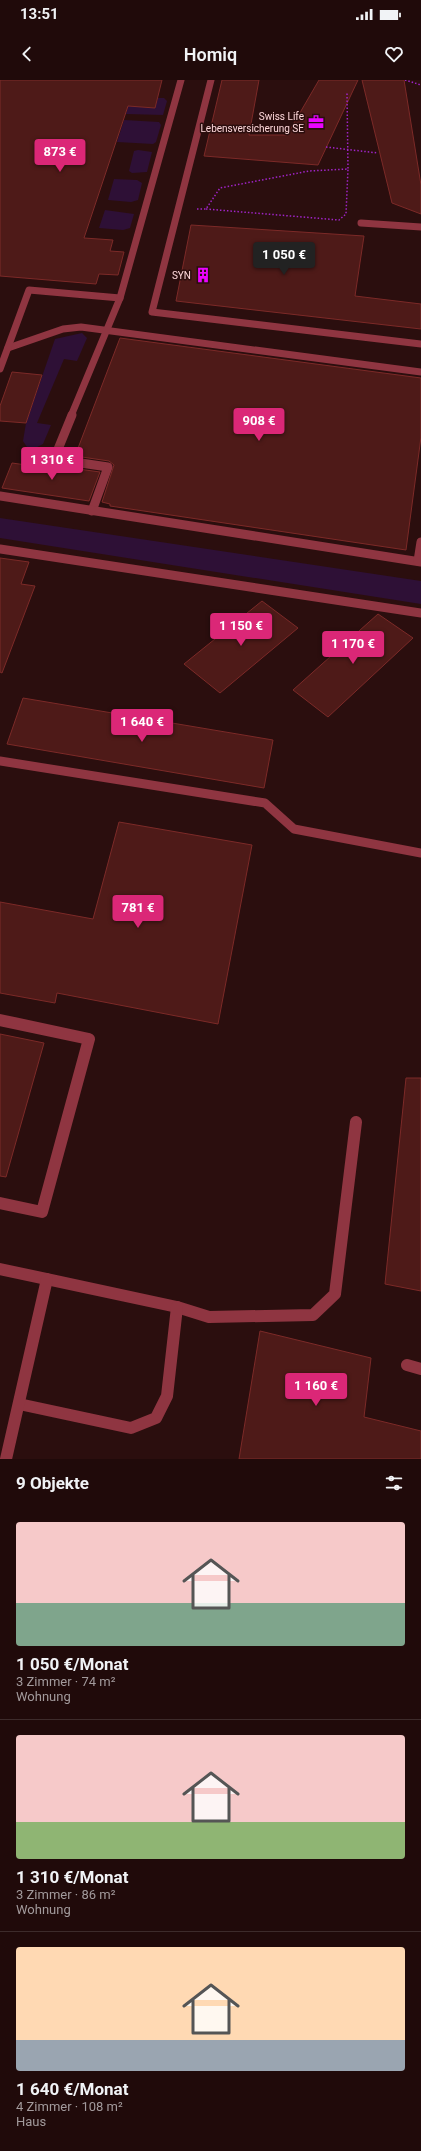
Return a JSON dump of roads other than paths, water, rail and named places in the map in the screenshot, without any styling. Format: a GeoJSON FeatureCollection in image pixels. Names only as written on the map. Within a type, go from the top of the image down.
{"type":"FeatureCollection","features":[{"type":"Feature","properties":{"kind":"lane"},"geometry":{"type":"LineString","coordinates":[[92,511],[108,467],[54,459],[120,298],[180,80]]}},
{"type":"Feature","properties":{"kind":"lane"},"geometry":{"type":"LineString","coordinates":[[211,80],[177,208],[152,312],[421,344]]}},
{"type":"Feature","properties":{"kind":"lane"},"geometry":{"type":"LineString","coordinates":[[361,223],[421,227]]}},
{"type":"Feature","properties":{"kind":"lane"},"geometry":{"type":"LineString","coordinates":[[0,369],[29,290],[120,298]]}},
{"type":"Feature","properties":{"kind":"lane"},"geometry":{"type":"LineString","coordinates":[[8,348],[63,329],[82,327],[421,372]]}},
{"type":"Feature","properties":{"kind":"lane"},"geometry":{"type":"LineString","coordinates":[[0,496],[420,561],[421,542]]}},
{"type":"Feature","properties":{"kind":"lane"},"geometry":{"type":"LineString","coordinates":[[0,549],[421,613]]}},
{"type":"Feature","properties":{"kind":"lane"},"geometry":{"type":"LineString","coordinates":[[0,761],[265,803],[294,829],[421,852]]}},
{"type":"Feature","properties":{"kind":"lane"},"geometry":{"type":"LineString","coordinates":[[0,1020],[89,1039],[42,1212],[0,1203]]}},
{"type":"Feature","properties":{"kind":"lane"},"geometry":{"type":"LineString","coordinates":[[0,1269],[177,1308],[209,1317],[313,1315],[335,1294],[356,1122]]}},
{"type":"Feature","properties":{"kind":"lane"},"geometry":{"type":"LineString","coordinates":[[6,1459],[48,1279]]}},
{"type":"Feature","properties":{"kind":"lane"},"geometry":{"type":"LineString","coordinates":[[19,1404],[131,1428],[156,1418],[167,1396],[177,1308]]}},
{"type":"Feature","properties":{"kind":"lane"},"geometry":{"type":"LineString","coordinates":[[407,1365],[421,1369]]}},
{"type":"Feature","properties":{"kind":"place","name":"Swiss Life Lebensversicherung SE"},"geometry":{"type":"Point","coordinates":[316,122]}},
{"type":"Feature","properties":{"kind":"place","name":"SYN"},"geometry":{"type":"Point","coordinates":[203,275]}}]}
